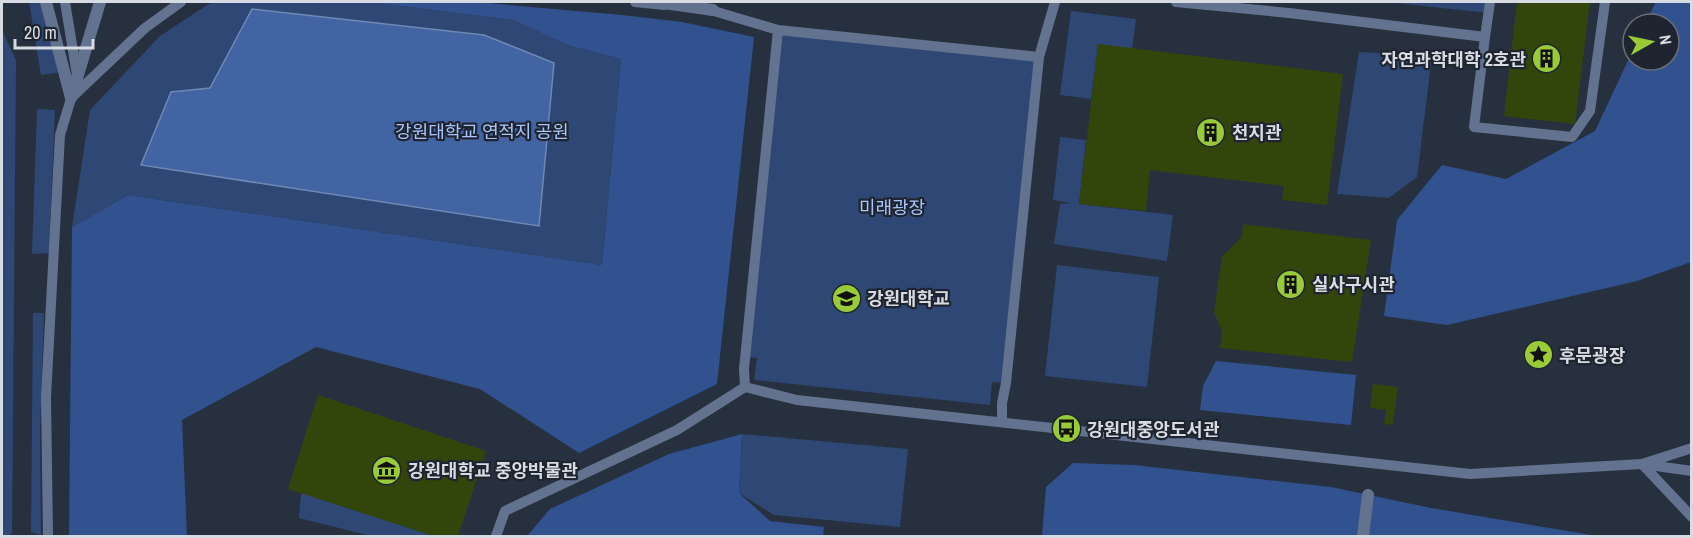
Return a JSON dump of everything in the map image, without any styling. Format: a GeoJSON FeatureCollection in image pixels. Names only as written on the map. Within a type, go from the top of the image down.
{"type":"FeatureCollection","features":[{"type":"Feature","properties":{"kind":"street"},"geometry":{"type":"LineString","coordinates":[[46,2],[71,98]]}},
{"type":"Feature","properties":{"kind":"street"},"geometry":{"type":"LineString","coordinates":[[71,98],[100,2]]}},
{"type":"Feature","properties":{"kind":"street"},"geometry":{"type":"LineString","coordinates":[[657,2],[712,6]]}},
{"type":"Feature","properties":{"kind":"street"},"geometry":{"type":"LineString","coordinates":[[1363,537],[1368,495]]}},
{"type":"Feature","properties":{"kind":"lane"},"geometry":{"type":"LineString","coordinates":[[65,2],[77,78]]}},
{"type":"Feature","properties":{"kind":"lane"},"geometry":{"type":"LineString","coordinates":[[48,537],[47,374],[60,135],[100,2]]}},
{"type":"Feature","properties":{"kind":"lane"},"geometry":{"type":"LineString","coordinates":[[71,98],[145,28],[181,2]]}},
{"type":"Feature","properties":{"kind":"lane"},"geometry":{"type":"LineString","coordinates":[[635,2],[712,6],[778,30],[1039,57]]}},
{"type":"Feature","properties":{"kind":"lane"},"geometry":{"type":"LineString","coordinates":[[1002,422],[1002,403],[1006,383],[1039,57],[1055,2]]}},
{"type":"Feature","properties":{"kind":"lane"},"geometry":{"type":"LineString","coordinates":[[1176,2],[1485,37]]}},
{"type":"Feature","properties":{"kind":"lane"},"geometry":{"type":"LineString","coordinates":[[1490,2],[1474,128],[1572,137],[1590,111],[1605,2]]}},
{"type":"Feature","properties":{"kind":"lane"},"geometry":{"type":"LineString","coordinates":[[744,387],[778,30]]}},
{"type":"Feature","properties":{"kind":"lane"},"geometry":{"type":"LineString","coordinates":[[496,537],[505,511],[677,430],[744,387],[796,400],[1470,474],[1642,465],[1692,471]]}},
{"type":"Feature","properties":{"kind":"lane"},"geometry":{"type":"LineString","coordinates":[[1642,465],[1692,448]]}},
{"type":"Feature","properties":{"kind":"lane"},"geometry":{"type":"LineString","coordinates":[[1642,465],[1692,517]]}},
{"type":"Feature","properties":{"kind":"shaded area","name":"강원대학교"},"geometry":{"type":"Polygon","coordinates":[[[2,2],[1691,2],[1691,536],[2,536],[2,2]]]}},
{"type":"Feature","properties":{"kind":"shaded area"},"geometry":{"type":"Polygon","coordinates":[[[368,2],[475,2],[622,15],[682,22],[754,37],[717,384],[579,453],[480,389],[316,347],[182,420],[187,536],[69,536],[72,227],[128,195],[602,265],[621,59],[567,45],[513,20],[368,2]]]}},
{"type":"Feature","properties":{"kind":"shaded area"},"geometry":{"type":"Polygon","coordinates":[[[1656,2],[1691,2],[1691,262],[1637,281],[1447,325],[1384,316],[1397,220],[1442,165],[1506,179],[1595,131],[1623,72],[1681,72],[1681,12],[1651,12],[1656,2]]]}},
{"type":"Feature","properties":{"kind":"shaded area"},"geometry":{"type":"Polygon","coordinates":[[[252,9],[484,35],[554,63],[539,226],[141,165],[171,92],[210,88],[252,9]]]}},
{"type":"Feature","properties":{"kind":"shaded area"},"geometry":{"type":"Polygon","coordinates":[[[1216,361],[1356,375],[1351,425],[1200,410],[1203,386],[1216,361]]]}},
{"type":"Feature","properties":{"kind":"shaded area"},"geometry":{"type":"Polygon","coordinates":[[[742,434],[739,493],[770,521],[824,527],[823,536],[527,536],[550,509],[669,454],[742,434]]]}},
{"type":"Feature","properties":{"kind":"shaded area"},"geometry":{"type":"Polygon","coordinates":[[[1073,463],[1134,465],[1331,487],[1431,508],[1597,536],[1042,536],[1046,487],[1073,463]]]}},
{"type":"Feature","properties":{"kind":"green space"},"geometry":{"type":"Polygon","coordinates":[[[29,2],[48,2],[62,72],[41,75],[29,2]]]}},
{"type":"Feature","properties":{"kind":"green space","name":"강원대학교 연적지 공원"},"geometry":{"type":"Polygon","coordinates":[[[215,2],[368,2],[513,20],[567,45],[621,59],[602,265],[128,195],[72,227],[90,110],[160,36],[215,2]]]}},
{"type":"Feature","properties":{"kind":"green space"},"geometry":{"type":"Polygon","coordinates":[[[1387,2],[1490,2],[1488,13],[1387,2]]]}},
{"type":"Feature","properties":{"kind":"green space"},"geometry":{"type":"Polygon","coordinates":[[[1071,11],[1136,19],[1132,49],[1098,45],[1091,99],[1060,95],[1071,11]]]}},
{"type":"Feature","properties":{"kind":"green space"},"geometry":{"type":"Polygon","coordinates":[[[2,30],[16,60],[12,532],[10,536],[2,536],[2,30]]]}},
{"type":"Feature","properties":{"kind":"green space","name":"미래광장"},"geometry":{"type":"Polygon","coordinates":[[[778,30],[1039,57],[1006,383],[992,382],[990,405],[754,380],[757,358],[745,357],[778,30]]]}},
{"type":"Feature","properties":{"kind":"green space"},"geometry":{"type":"Polygon","coordinates":[[[1359,52],[1432,56],[1417,177],[1389,198],[1337,194],[1359,52]]]}},
{"type":"Feature","properties":{"kind":"green space"},"geometry":{"type":"Polygon","coordinates":[[[37,109],[55,110],[49,253],[32,254],[37,109]]]}},
{"type":"Feature","properties":{"kind":"green space"},"geometry":{"type":"Polygon","coordinates":[[[1060,137],[1086,140],[1079,204],[1173,215],[1167,261],[1054,244],[1060,204],[1071,203],[1053,200],[1060,137]]]}},
{"type":"Feature","properties":{"kind":"green space"},"geometry":{"type":"Polygon","coordinates":[[[1057,265],[1159,277],[1147,387],[1045,376],[1057,265]]]}},
{"type":"Feature","properties":{"kind":"green space"},"geometry":{"type":"Polygon","coordinates":[[[33,313],[44,313],[40,430],[41,535],[31,532],[33,313]]]}},
{"type":"Feature","properties":{"kind":"green space"},"geometry":{"type":"Polygon","coordinates":[[[742,434],[908,449],[900,527],[774,515],[739,493],[742,434]]]}},
{"type":"Feature","properties":{"kind":"green space"},"geometry":{"type":"Polygon","coordinates":[[[301,493],[434,536],[371,536],[299,518],[301,493]]]}},
{"type":"Feature","properties":{"kind":"building","name":"자연과학대학 2호관"},"geometry":{"type":"Polygon","coordinates":[[[1517,2],[1590,2],[1575,124],[1504,116],[1517,2]]]}},
{"type":"Feature","properties":{"kind":"building","name":"천지관"},"geometry":{"type":"Polygon","coordinates":[[[1098,44],[1343,74],[1327,205],[1282,200],[1284,186],[1150,170],[1146,211],[1079,204],[1098,44]]]}},
{"type":"Feature","properties":{"kind":"building","name":"실사구시관"},"geometry":{"type":"Polygon","coordinates":[[[1243,224],[1371,240],[1352,362],[1220,348],[1222,331],[1214,312],[1222,256],[1242,237],[1243,224]]]}},
{"type":"Feature","properties":{"kind":"building"},"geometry":{"type":"Polygon","coordinates":[[[1373,384],[1398,387],[1393,425],[1384,424],[1386,410],[1370,408],[1373,384]]]}},
{"type":"Feature","properties":{"kind":"building","name":"강원대학교 중앙박물관"},"geometry":{"type":"Polygon","coordinates":[[[318,395],[486,451],[458,536],[434,536],[288,489],[318,395]]]}},
{"type":"Feature","properties":{"kind":"place","name":"자연과학대학 2호관"},"geometry":{"type":"Point","coordinates":[1547,59]}},
{"type":"Feature","properties":{"kind":"place","name":"천지관"},"geometry":{"type":"Point","coordinates":[1211,132]}},
{"type":"Feature","properties":{"kind":"place","name":"실사구시관"},"geometry":{"type":"Point","coordinates":[1291,284]}},
{"type":"Feature","properties":{"kind":"place","name":"강원대학교"},"geometry":{"type":"Point","coordinates":[846,298]}},
{"type":"Feature","properties":{"kind":"place","name":"후문광장"},"geometry":{"type":"Point","coordinates":[1538,355]}},
{"type":"Feature","properties":{"kind":"place","name":"강원대중앙도서관"},"geometry":{"type":"Point","coordinates":[1066,429]}},
{"type":"Feature","properties":{"kind":"place","name":"강원대학교 중앙박물관"},"geometry":{"type":"Point","coordinates":[387,470]}}]}
